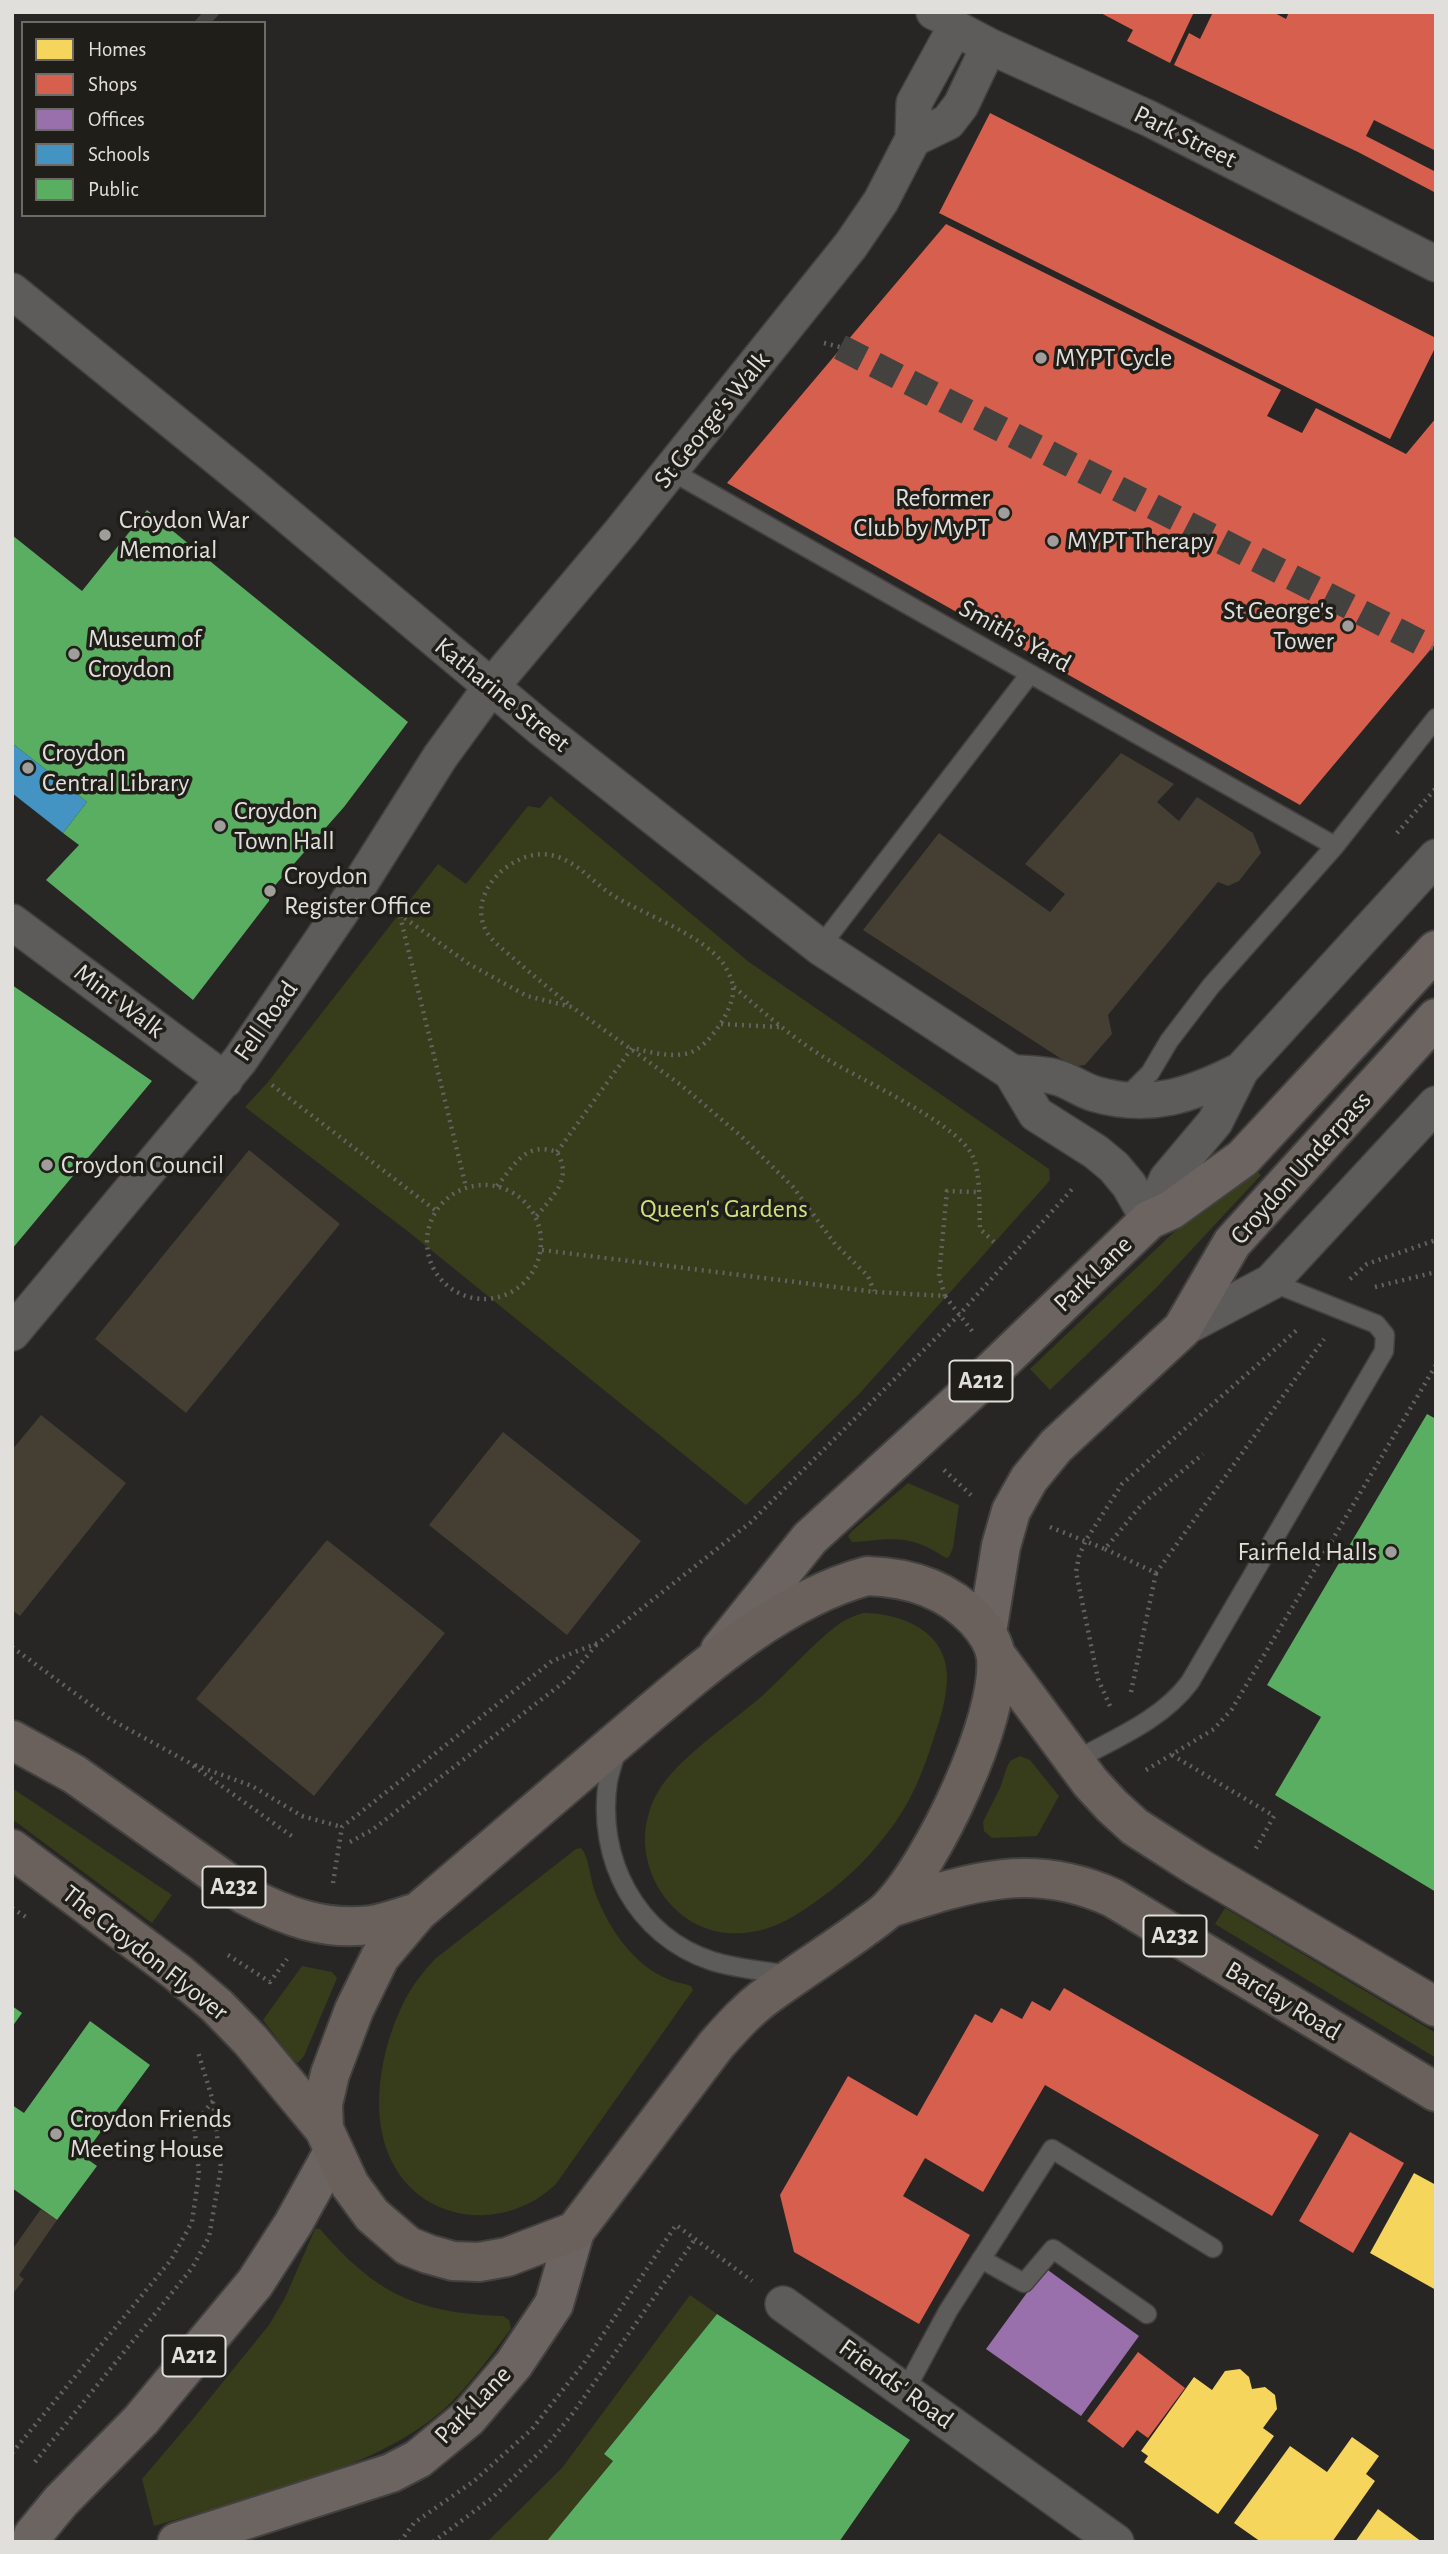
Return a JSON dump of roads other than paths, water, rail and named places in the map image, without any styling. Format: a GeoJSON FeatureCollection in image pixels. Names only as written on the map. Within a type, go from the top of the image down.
{"type":"FeatureCollection","features":[{"type":"Feature","properties":{"kind":"highway"},"geometry":{"type":"LineString","coordinates":[[329,2140],[323,2105],[330,2074],[354,2010],[380,1957],[418,1912],[711,1660],[808,1598],[842,1583],[867,1576],[893,1577],[943,1593],[966,1609],[991,1644],[995,1685],[988,1713],[958,1794],[939,1835],[890,1908],[768,1995],[741,2018],[716,2045],[575,2231]]}},
{"type":"Feature","properties":{"kind":"highway","name":"A232"},"geometry":{"type":"LineString","coordinates":[[991,1644],[1074,1761],[1112,1806],[1152,1838],[1436,2007]]}},
{"type":"Feature","properties":{"kind":"highway","name":"A232"},"geometry":{"type":"LineString","coordinates":[[12,1740],[74,1774],[245,1895],[274,1910],[311,1923],[335,1927],[372,1925],[418,1912]]}},
{"type":"Feature","properties":{"kind":"highway","name":"The Croydon Flyover"},"geometry":{"type":"LineString","coordinates":[[12,1849],[177,1972],[217,2006],[251,2041],[329,2140],[350,2185],[372,2215],[408,2246],[453,2261],[479,2262],[507,2257],[575,2231]]}},
{"type":"Feature","properties":{"kind":"highway","name":"Barclay Road"},"geometry":{"type":"LineString","coordinates":[[890,1908],[945,1890],[1024,1877],[1058,1880],[1089,1888],[1113,1898],[1436,2092]]}},
{"type":"Feature","properties":{"kind":"main road","name":"Croydon Underpass"},"geometry":{"type":"LineString","coordinates":[[1149,1220],[1171,1210],[1242,1158],[1436,950]]}},
{"type":"Feature","properties":{"kind":"main road","name":"Croydon Underpass"},"geometry":{"type":"LineString","coordinates":[[1182,1329],[1232,1244],[1436,1018]]}},
{"type":"Feature","properties":{"kind":"main road","name":"Park Lane"},"geometry":{"type":"LineString","coordinates":[[711,1660],[810,1538],[976,1386],[1149,1220]]}},
{"type":"Feature","properties":{"kind":"main road"},"geometry":{"type":"LineString","coordinates":[[991,1644],[1001,1546],[1011,1511],[1029,1479],[1056,1446],[1182,1329]]}},
{"type":"Feature","properties":{"kind":"main road","name":"A212"},"geometry":{"type":"LineString","coordinates":[[31,2542],[33,2535],[61,2501],[141,2420],[256,2283],[293,2224],[329,2140]]}},
{"type":"Feature","properties":{"kind":"main road","name":"Park Lane"},"geometry":{"type":"LineString","coordinates":[[177,2542],[236,2532],[391,2473],[418,2459],[444,2440],[489,2396],[554,2304],[575,2231]]}},
{"type":"Feature","properties":{"kind":"street","name":"Park Street"},"geometry":{"type":"LineString","coordinates":[[945,20],[989,46],[1150,119],[1436,264]]}},
{"type":"Feature","properties":{"kind":"street","name":"St George's Walk"},"geometry":{"type":"LineString","coordinates":[[491,687],[671,471],[851,245],[881,201],[913,138],[914,103],[945,20]]}},
{"type":"Feature","properties":{"kind":"street"},"geometry":{"type":"LineString","coordinates":[[913,138],[948,122],[961,105],[989,46]]}},
{"type":"Feature","properties":{"kind":"street","name":"Katharine Street"},"geometry":{"type":"LineString","coordinates":[[12,291],[250,485],[491,687],[820,947],[1012,1072],[1057,1077],[1092,1094],[1153,1102],[1208,1087],[1241,1070]]}},
{"type":"Feature","properties":{"kind":"street","name":"Fell Road"},"geometry":{"type":"LineString","coordinates":[[12,1333],[232,1070],[358,887],[440,757],[491,687]]}},
{"type":"Feature","properties":{"kind":"street","name":"Park Lane"},"geometry":{"type":"LineString","coordinates":[[1149,1220],[1167,1179],[1215,1122],[1241,1070],[1436,857]]}},
{"type":"Feature","properties":{"kind":"street","name":"Mint Walk"},"geometry":{"type":"LineString","coordinates":[[12,922],[232,1070]]}},
{"type":"Feature","properties":{"kind":"street","name":"Katharine Street"},"geometry":{"type":"LineString","coordinates":[[1012,1072],[1036,1114],[1096,1152],[1114,1167],[1129,1185],[1149,1220]]}},
{"type":"Feature","properties":{"kind":"street"},"geometry":{"type":"LineString","coordinates":[[1182,1329],[1270,1282],[1436,1104]]}},
{"type":"Feature","properties":{"kind":"street","name":"Friends' Road"},"geometry":{"type":"LineString","coordinates":[[783,2304],[1116,2542]]}},
{"type":"Feature","properties":{"kind":"lane","name":"Smith's Yard"},"geometry":{"type":"LineString","coordinates":[[671,471],[1335,846]]}},
{"type":"Feature","properties":{"kind":"lane"},"geometry":{"type":"LineString","coordinates":[[820,947],[1030,674]]}},
{"type":"Feature","properties":{"kind":"lane"},"geometry":{"type":"LineString","coordinates":[[1123,1100],[1150,1073],[1169,1041],[1212,986],[1335,846],[1436,718]]}},
{"type":"Feature","properties":{"kind":"lane"},"geometry":{"type":"LineString","coordinates":[[1074,1761],[1144,1722],[1180,1696],[1384,1351],[1385,1335],[1376,1324],[1270,1282]]}},
{"type":"Feature","properties":{"kind":"lane"},"geometry":{"type":"LineString","coordinates":[[620,1740],[608,1782],[607,1825],[620,1877],[639,1913],[660,1933],[687,1950],[712,1961],[795,1976]]}},
{"type":"Feature","properties":{"kind":"lane"},"geometry":{"type":"LineString","coordinates":[[905,2391],[948,2311],[1052,2149],[1213,2248]]}},
{"type":"Feature","properties":{"kind":"lane"},"geometry":{"type":"LineString","coordinates":[[981,2259],[1024,2284],[1054,2249],[1147,2314]]}},
{"type":"Feature","properties":{"kind":"tunnel"},"geometry":{"type":"LineString","coordinates":[[203,12],[213,21]]}},
{"type":"Feature","properties":{"kind":"tunnel"},"geometry":{"type":"LineString","coordinates":[[840,347],[1431,648]]}},
{"type":"Feature","properties":{"kind":"place","name":"MYPT Cycle"},"geometry":{"type":"Point","coordinates":[1041,358]}},
{"type":"Feature","properties":{"kind":"place","name":"Reformer Club by MyPT"},"geometry":{"type":"Point","coordinates":[1004,513]}},
{"type":"Feature","properties":{"kind":"place","name":"Croydon War Memorial"},"geometry":{"type":"Point","coordinates":[105,535]}},
{"type":"Feature","properties":{"kind":"place","name":"MYPT Therapy"},"geometry":{"type":"Point","coordinates":[1053,541]}},
{"type":"Feature","properties":{"kind":"place","name":"St George's Tower"},"geometry":{"type":"Point","coordinates":[1348,626]}},
{"type":"Feature","properties":{"kind":"place","name":"Museum of Croydon"},"geometry":{"type":"Point","coordinates":[74,654]}},
{"type":"Feature","properties":{"kind":"place","name":"Croydon Central Library"},"geometry":{"type":"Point","coordinates":[28,768]}},
{"type":"Feature","properties":{"kind":"place","name":"Croydon Town Hall"},"geometry":{"type":"Point","coordinates":[220,826]}},
{"type":"Feature","properties":{"kind":"place","name":"Croydon Register Office"},"geometry":{"type":"Point","coordinates":[270,891]}},
{"type":"Feature","properties":{"kind":"place","name":"Croydon Council"},"geometry":{"type":"Point","coordinates":[47,1165]}},
{"type":"Feature","properties":{"kind":"place","name":"Fairfield Halls"},"geometry":{"type":"Point","coordinates":[1391,1552]}},
{"type":"Feature","properties":{"kind":"place","name":"Croydon Friends Meeting House"},"geometry":{"type":"Point","coordinates":[56,2134]}},
{"type":"Feature","properties":{"kind":"park label","name":"Queen's Gardens"},"geometry":{"type":"Point","coordinates":[724,1209]}}]}
